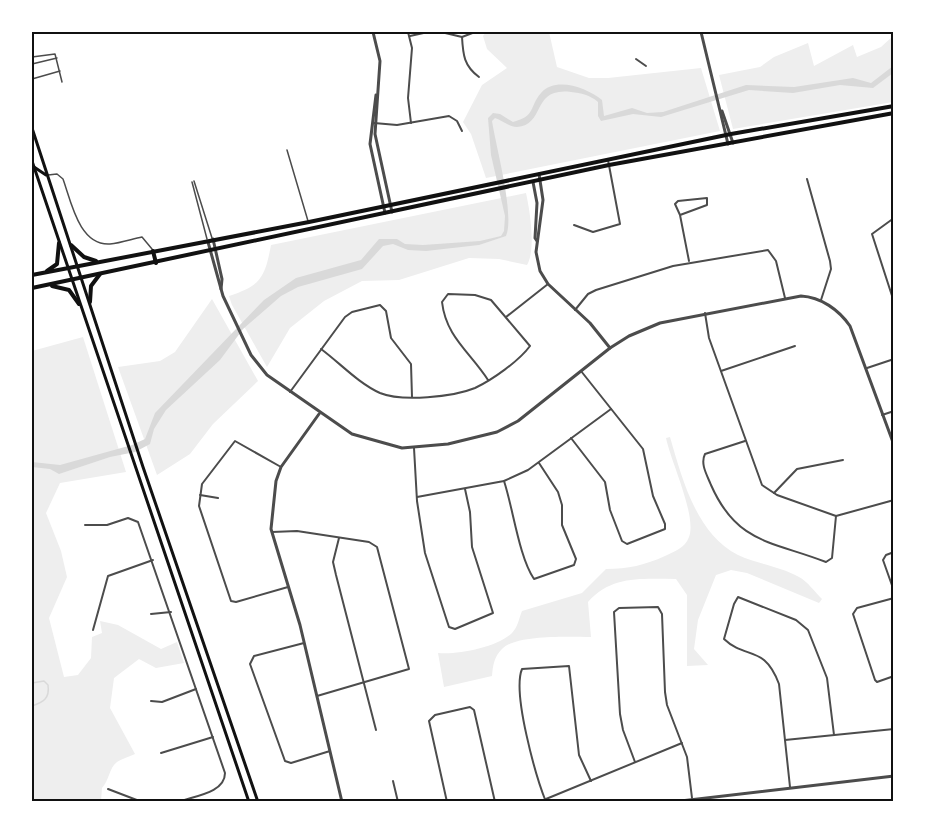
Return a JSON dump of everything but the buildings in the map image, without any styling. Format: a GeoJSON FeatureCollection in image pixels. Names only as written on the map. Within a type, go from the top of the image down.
{"type":"FeatureCollection","features":[{"type":"Feature","properties":{"kind":"main road"},"geometry":{"type":"LineString","coordinates":[[32,288],[540,181],[728,135],[894,106]]}},
{"type":"Feature","properties":{"kind":"main road"},"geometry":{"type":"LineString","coordinates":[[32,275],[210,239],[309,222],[538,174],[730,143],[894,112]]}},
{"type":"Feature","properties":{"kind":"main road"},"geometry":{"type":"LineString","coordinates":[[32,128],[130,430],[258,801]]}},
{"type":"Feature","properties":{"kind":"main road"},"geometry":{"type":"LineString","coordinates":[[32,161],[249,801]]}},
{"type":"Feature","properties":{"kind":"main road"},"geometry":{"type":"LineString","coordinates":[[33,166],[47,176]]}},
{"type":"Feature","properties":{"kind":"main road"},"geometry":{"type":"LineString","coordinates":[[41,274],[57,264],[59,243]]}},
{"type":"Feature","properties":{"kind":"main road"},"geometry":{"type":"LineString","coordinates":[[72,246],[85,258],[99,261]]}},
{"type":"Feature","properties":{"kind":"main road"},"geometry":{"type":"LineString","coordinates":[[153,251],[156,263]]}},
{"type":"Feature","properties":{"kind":"main road"},"geometry":{"type":"LineString","coordinates":[[90,302],[92,283],[101,274]]}},
{"type":"Feature","properties":{"kind":"main road"},"geometry":{"type":"LineString","coordinates":[[45,285],[66,288],[79,304]]}},
{"type":"Feature","properties":{"kind":"street"},"geometry":{"type":"LineString","coordinates":[[373,32],[380,61],[370,144],[386,214]]}},
{"type":"Feature","properties":{"kind":"street"},"geometry":{"type":"LineString","coordinates":[[408,32],[413,62],[408,98],[411,123]]}},
{"type":"Feature","properties":{"kind":"street"},"geometry":{"type":"LineString","coordinates":[[410,36],[428,32]]}},
{"type":"Feature","properties":{"kind":"street"},"geometry":{"type":"LineString","coordinates":[[441,32],[462,37],[475,32]]}},
{"type":"Feature","properties":{"kind":"street"},"geometry":{"type":"LineString","coordinates":[[701,32],[730,143]]}},
{"type":"Feature","properties":{"kind":"street"},"geometry":{"type":"LineString","coordinates":[[462,37],[463,55],[468,69],[479,77]]}},
{"type":"Feature","properties":{"kind":"street"},"geometry":{"type":"LineString","coordinates":[[636,59],[646,66]]}},
{"type":"Feature","properties":{"kind":"street"},"geometry":{"type":"LineString","coordinates":[[374,123],[397,125],[449,116],[456,121],[462,131]]}},
{"type":"Feature","properties":{"kind":"street"},"geometry":{"type":"LineString","coordinates":[[374,123],[376,145],[393,213]]}},
{"type":"Feature","properties":{"kind":"street"},"geometry":{"type":"LineString","coordinates":[[574,225],[593,232],[620,224],[608,163]]}},
{"type":"Feature","properties":{"kind":"street"},"geometry":{"type":"LineString","coordinates":[[537,242],[540,238],[543,200],[538,174]]}},
{"type":"Feature","properties":{"kind":"street"},"geometry":{"type":"LineString","coordinates":[[531,176],[537,203],[535,238],[537,261],[548,284],[590,323],[610,348]]}},
{"type":"Feature","properties":{"kind":"street"},"geometry":{"type":"LineString","coordinates":[[807,178],[831,269],[820,300]]}},
{"type":"Feature","properties":{"kind":"street"},"geometry":{"type":"LineString","coordinates":[[680,215],[703,208],[707,205],[707,198],[678,201],[675,204],[680,215],[689,263]]}},
{"type":"Feature","properties":{"kind":"street"},"geometry":{"type":"LineString","coordinates":[[894,218],[872,234],[894,302]]}},
{"type":"Feature","properties":{"kind":"street"},"geometry":{"type":"LineString","coordinates":[[210,239],[222,279],[221,290],[260,368],[319,414],[365,440],[414,448],[448,444],[497,432],[518,421],[628,336],[660,323],[705,313],[785,298],[808,297],[820,300],[838,312],[850,326],[894,446]]}},
{"type":"Feature","properties":{"kind":"street"},"geometry":{"type":"LineString","coordinates":[[575,310],[596,290],[689,263],[771,251],[776,261],[785,298]]}},
{"type":"Feature","properties":{"kind":"street"},"geometry":{"type":"LineString","coordinates":[[506,317],[548,284]]}},
{"type":"Feature","properties":{"kind":"street"},"geometry":{"type":"LineString","coordinates":[[321,349],[381,393],[412,397],[465,391],[488,380],[530,346],[485,296],[448,294],[442,302],[447,327],[458,343],[473,357],[488,380]]}},
{"type":"Feature","properties":{"kind":"street"},"geometry":{"type":"LineString","coordinates":[[290,393],[348,313],[380,305],[386,311],[391,338],[411,364],[412,397]]}},
{"type":"Feature","properties":{"kind":"street"},"geometry":{"type":"LineString","coordinates":[[705,313],[709,338],[758,480],[774,493],[836,516],[894,500]]}},
{"type":"Feature","properties":{"kind":"street"},"geometry":{"type":"LineString","coordinates":[[721,372],[795,346]]}},
{"type":"Feature","properties":{"kind":"street"},"geometry":{"type":"LineString","coordinates":[[867,368],[894,359]]}},
{"type":"Feature","properties":{"kind":"street"},"geometry":{"type":"LineString","coordinates":[[572,438],[605,482],[610,510],[622,542],[627,544],[665,529],[653,496],[647,456],[581,371]]}},
{"type":"Feature","properties":{"kind":"street"},"geometry":{"type":"LineString","coordinates":[[417,497],[504,481],[539,463],[610,409]]}},
{"type":"Feature","properties":{"kind":"street"},"geometry":{"type":"LineString","coordinates":[[882,415],[894,411]]}},
{"type":"Feature","properties":{"kind":"street"},"geometry":{"type":"LineString","coordinates":[[319,414],[281,467],[273,499],[272,532],[304,643],[342,801]]}},
{"type":"Feature","properties":{"kind":"street"},"geometry":{"type":"LineString","coordinates":[[281,467],[235,441],[202,484],[199,506],[231,601],[236,602],[288,587]]}},
{"type":"Feature","properties":{"kind":"street"},"geometry":{"type":"LineString","coordinates":[[745,441],[705,454],[703,458],[705,472],[720,506],[737,526],[758,538],[826,562],[832,558],[836,516]]}},
{"type":"Feature","properties":{"kind":"street"},"geometry":{"type":"LineString","coordinates":[[414,448],[417,497],[425,553],[449,627],[455,629],[494,612],[472,547],[470,512],[465,489]]}},
{"type":"Feature","properties":{"kind":"street"},"geometry":{"type":"LineString","coordinates":[[774,493],[797,469],[843,460]]}},
{"type":"Feature","properties":{"kind":"street"},"geometry":{"type":"LineString","coordinates":[[504,481],[515,514],[517,534],[534,579],[574,565],[576,559],[562,525],[562,505],[558,492],[539,463]]}},
{"type":"Feature","properties":{"kind":"street"},"geometry":{"type":"LineString","coordinates":[[200,495],[218,498]]}},
{"type":"Feature","properties":{"kind":"street"},"geometry":{"type":"LineString","coordinates":[[85,525],[107,525],[128,518],[135,520],[141,527],[225,772],[225,781],[216,788],[178,801]]}},
{"type":"Feature","properties":{"kind":"street"},"geometry":{"type":"LineString","coordinates":[[272,532],[297,531],[369,542],[376,547],[409,669],[317,696]]}},
{"type":"Feature","properties":{"kind":"street"},"geometry":{"type":"LineString","coordinates":[[339,538],[333,562],[376,730]]}},
{"type":"Feature","properties":{"kind":"street"},"geometry":{"type":"LineString","coordinates":[[894,552],[886,555],[883,560],[894,591]]}},
{"type":"Feature","properties":{"kind":"street"},"geometry":{"type":"LineString","coordinates":[[93,630],[108,576],[153,560]]}},
{"type":"Feature","properties":{"kind":"street"},"geometry":{"type":"LineString","coordinates":[[790,787],[778,684],[774,671],[755,653],[724,639],[730,614],[738,597],[796,620],[808,630],[827,678],[834,735]]}},
{"type":"Feature","properties":{"kind":"street"},"geometry":{"type":"LineString","coordinates":[[894,598],[857,608],[853,614],[875,680],[877,682],[894,676]]}},
{"type":"Feature","properties":{"kind":"street"},"geometry":{"type":"LineString","coordinates":[[635,762],[623,730],[620,714],[614,612],[619,608],[661,609],[667,705],[687,757],[692,798]]}},
{"type":"Feature","properties":{"kind":"street"},"geometry":{"type":"LineString","coordinates":[[152,614],[171,612]]}},
{"type":"Feature","properties":{"kind":"street"},"geometry":{"type":"LineString","coordinates":[[304,643],[254,656],[250,664],[285,761],[291,763],[330,751]]}},
{"type":"Feature","properties":{"kind":"street"},"geometry":{"type":"LineString","coordinates":[[591,781],[579,755],[569,666],[522,669],[520,677],[524,722],[530,755],[546,800],[682,743]]}},
{"type":"Feature","properties":{"kind":"street"},"geometry":{"type":"LineString","coordinates":[[151,701],[162,702],[196,689]]}},
{"type":"Feature","properties":{"kind":"street"},"geometry":{"type":"LineString","coordinates":[[447,801],[429,721],[435,715],[470,707],[474,710],[495,801]]}},
{"type":"Feature","properties":{"kind":"street"},"geometry":{"type":"LineString","coordinates":[[785,740],[894,729]]}},
{"type":"Feature","properties":{"kind":"street"},"geometry":{"type":"LineString","coordinates":[[161,753],[213,737]]}},
{"type":"Feature","properties":{"kind":"street"},"geometry":{"type":"LineString","coordinates":[[672,801],[894,776]]}},
{"type":"Feature","properties":{"kind":"street"},"geometry":{"type":"LineString","coordinates":[[393,781],[398,801]]}},
{"type":"Feature","properties":{"kind":"street"},"geometry":{"type":"LineString","coordinates":[[108,789],[142,801]]}},
{"type":"Feature","properties":{"kind":"lane"},"geometry":{"type":"LineString","coordinates":[[32,57],[55,54],[62,82]]}},
{"type":"Feature","properties":{"kind":"lane"},"geometry":{"type":"LineString","coordinates":[[32,64],[57,58]]}},
{"type":"Feature","properties":{"kind":"lane"},"geometry":{"type":"LineString","coordinates":[[32,79],[61,71]]}},
{"type":"Feature","properties":{"kind":"lane"},"geometry":{"type":"LineString","coordinates":[[287,150],[309,222]]}},
{"type":"Feature","properties":{"kind":"lane"},"geometry":{"type":"LineString","coordinates":[[47,176],[57,174],[63,179],[80,224],[92,238],[110,244],[142,237],[153,251]]}},
{"type":"Feature","properties":{"kind":"lane"},"geometry":{"type":"LineString","coordinates":[[210,239],[193,182],[210,239]]}},
{"type":"Feature","properties":{"kind":"shaded area"},"geometry":{"type":"Polygon","coordinates":[[[486,32],[549,32],[557,67],[589,78],[701,68],[720,131],[486,178],[471,134],[463,122],[482,85],[507,68],[487,49],[483,36],[486,32]]]}},
{"type":"Feature","properties":{"kind":"shaded area"},"geometry":{"type":"Polygon","coordinates":[[[893,36],[893,102],[733,129],[719,75],[760,67],[774,57],[808,43],[814,66],[853,45],[857,57],[881,47],[893,36]]]}},
{"type":"Feature","properties":{"kind":"shaded area"},"geometry":{"type":"Polygon","coordinates":[[[893,66],[893,73],[873,88],[840,85],[793,93],[749,90],[661,117],[633,114],[601,121],[598,116],[598,102],[578,93],[558,92],[544,100],[532,120],[526,125],[514,127],[495,118],[492,121],[507,197],[506,236],[479,245],[426,251],[408,250],[393,244],[383,246],[362,269],[298,287],[281,296],[243,329],[220,360],[166,410],[154,429],[150,444],[135,452],[110,457],[59,474],[50,469],[32,467],[32,462],[60,465],[132,445],[145,439],[155,413],[264,300],[296,278],[361,260],[379,239],[397,239],[405,244],[423,245],[480,241],[501,236],[504,231],[505,216],[491,155],[488,118],[493,113],[500,114],[513,122],[520,120],[529,114],[541,93],[555,85],[580,88],[596,96],[602,100],[604,116],[632,108],[647,113],[663,112],[746,85],[794,87],[853,78],[871,83],[893,66]]]}},
{"type":"Feature","properties":{"kind":"shaded area"},"geometry":{"type":"Polygon","coordinates":[[[526,193],[532,240],[527,265],[499,259],[469,258],[399,280],[362,281],[324,301],[290,328],[267,367],[232,305],[229,296],[255,284],[264,273],[271,245],[526,193]]]}},
{"type":"Feature","properties":{"kind":"shaded area"},"geometry":{"type":"Polygon","coordinates":[[[212,299],[258,381],[213,424],[190,454],[157,475],[118,367],[160,361],[175,352],[212,299]]]}},
{"type":"Feature","properties":{"kind":"shaded area"},"geometry":{"type":"Polygon","coordinates":[[[83,337],[126,472],[60,483],[46,513],[61,551],[67,577],[49,618],[64,677],[78,675],[91,658],[92,637],[102,633],[100,621],[118,625],[161,649],[177,642],[184,663],[156,668],[139,659],[114,678],[110,708],[135,754],[114,765],[102,788],[101,801],[32,802],[32,351],[83,337]]]}},
{"type":"Feature","properties":{"kind":"shaded area"},"geometry":{"type":"Polygon","coordinates":[[[670,437],[686,487],[701,519],[711,533],[724,546],[738,555],[792,573],[802,579],[822,599],[819,603],[747,573],[731,570],[716,575],[698,620],[694,649],[708,665],[687,666],[687,595],[676,579],[628,580],[607,587],[588,602],[591,637],[544,637],[509,644],[497,655],[492,676],[444,687],[438,653],[467,651],[488,646],[506,638],[514,631],[522,611],[582,593],[606,569],[650,562],[676,551],[685,544],[691,528],[687,503],[666,438],[670,437]]]}},
{"type":"Feature","properties":{"kind":"waterway"},"geometry":{"type":"LineString","coordinates":[[32,683],[44,681],[48,685],[48,694],[45,699],[32,706]]}}]}
